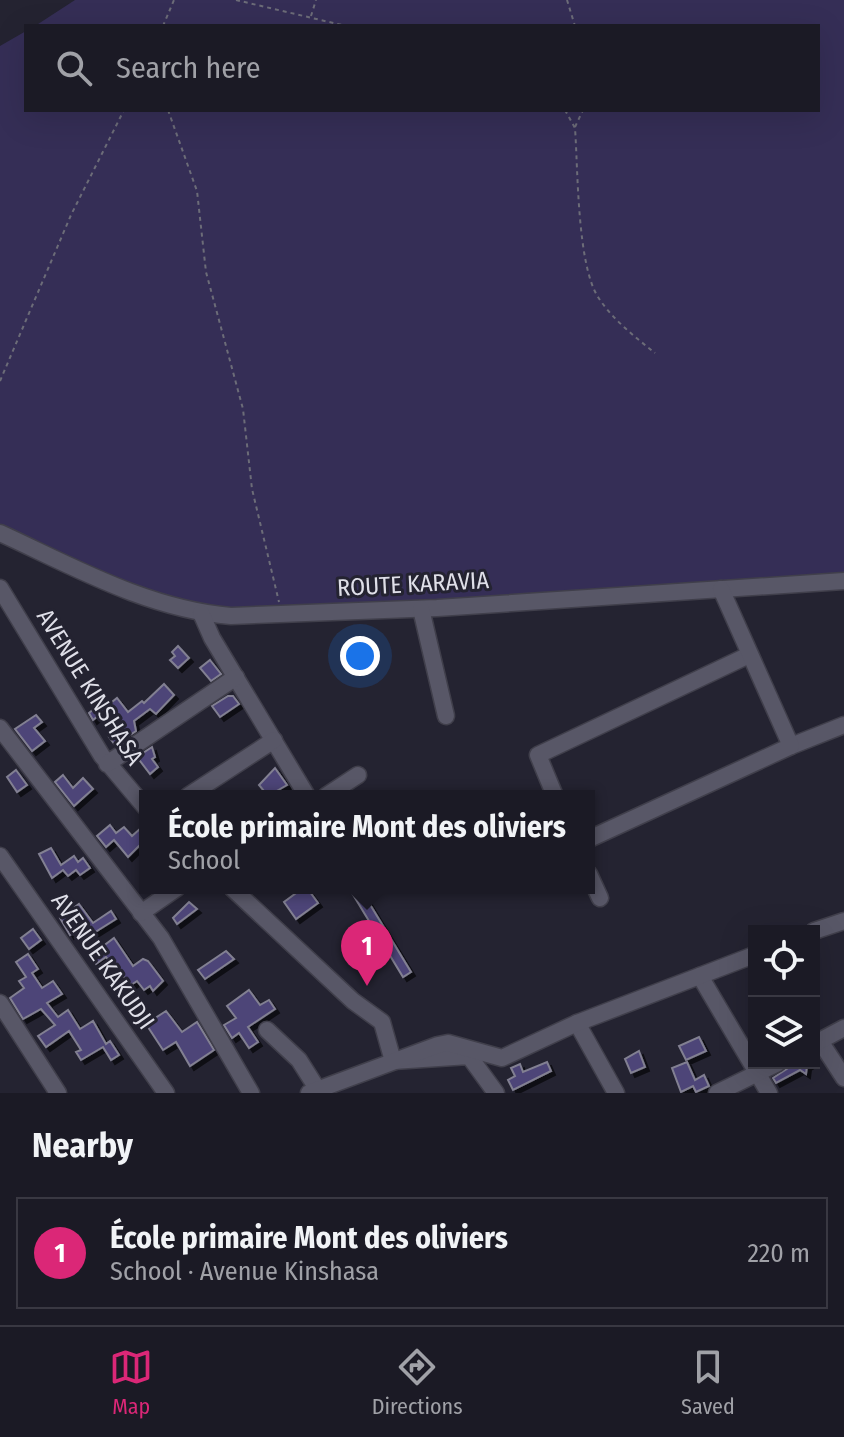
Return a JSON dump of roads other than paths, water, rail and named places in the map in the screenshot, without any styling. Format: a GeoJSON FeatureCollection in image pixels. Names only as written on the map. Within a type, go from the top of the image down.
{"type":"FeatureCollection","features":[{"type":"Feature","properties":{"kind":"street","name":"ROUTE KARAVIA"},"geometry":{"type":"LineString","coordinates":[[0,533],[148,599],[201,613],[281,615],[421,609],[844,581]]}},
{"type":"Feature","properties":{"kind":"street","name":"AVENUE KINSHASA"},"geometry":{"type":"LineString","coordinates":[[0,588],[107,764],[139,800]]}},
{"type":"Feature","properties":{"kind":"street"},"geometry":{"type":"LineString","coordinates":[[721,589],[791,746]]}},
{"type":"Feature","properties":{"kind":"street"},"geometry":{"type":"LineString","coordinates":[[421,609],[446,716]]}},
{"type":"Feature","properties":{"kind":"street"},"geometry":{"type":"LineString","coordinates":[[201,613],[303,790]]}},
{"type":"Feature","properties":{"kind":"street"},"geometry":{"type":"LineString","coordinates":[[553,790],[538,755],[749,655]]}},
{"type":"Feature","properties":{"kind":"street"},"geometry":{"type":"LineString","coordinates":[[107,764],[236,677]]}},
{"type":"Feature","properties":{"kind":"street"},"geometry":{"type":"LineString","coordinates":[[595,836],[791,746],[844,725]]}},
{"type":"Feature","properties":{"kind":"street"},"geometry":{"type":"LineString","coordinates":[[0,728],[141,913],[203,1006],[251,1093]]}},
{"type":"Feature","properties":{"kind":"street"},"geometry":{"type":"LineString","coordinates":[[197,790],[274,740]]}},
{"type":"Feature","properties":{"kind":"street"},"geometry":{"type":"LineString","coordinates":[[335,790],[358,775]]}},
{"type":"Feature","properties":{"kind":"street","name":"AVENUE KAKUDJI"},"geometry":{"type":"LineString","coordinates":[[0,856],[166,1093]]}},
{"type":"Feature","properties":{"kind":"street"},"geometry":{"type":"LineString","coordinates":[[595,887],[600,898]]}},
{"type":"Feature","properties":{"kind":"street"},"geometry":{"type":"LineString","coordinates":[[141,913],[168,894]]}},
{"type":"Feature","properties":{"kind":"street"},"geometry":{"type":"LineString","coordinates":[[238,894],[353,1001],[382,1022],[393,1061]]}},
{"type":"Feature","properties":{"kind":"street"},"geometry":{"type":"LineString","coordinates":[[820,929],[844,921]]}},
{"type":"Feature","properties":{"kind":"street"},"geometry":{"type":"LineString","coordinates":[[267,1030],[299,1060],[313,1091],[448,1043],[502,1058],[577,1023],[748,957]]}},
{"type":"Feature","properties":{"kind":"street"},"geometry":{"type":"LineString","coordinates":[[700,976],[769,1093]]}},
{"type":"Feature","properties":{"kind":"street"},"geometry":{"type":"LineString","coordinates":[[0,1003],[58,1093]]}},
{"type":"Feature","properties":{"kind":"street"},"geometry":{"type":"LineString","coordinates":[[577,1023],[616,1093]]}},
{"type":"Feature","properties":{"kind":"street"},"geometry":{"type":"LineString","coordinates":[[820,1040],[844,1028]]}},
{"type":"Feature","properties":{"kind":"street"},"geometry":{"type":"LineString","coordinates":[[820,1046],[844,1078]]}},
{"type":"Feature","properties":{"kind":"street"},"geometry":{"type":"LineString","coordinates":[[393,1061],[469,1056],[496,1093]]}},
{"type":"Feature","properties":{"kind":"street"},"geometry":{"type":"LineString","coordinates":[[717,1093],[767,1069]]}},
{"type":"Feature","properties":{"kind":"place","name":"École primaire Mont des oliviers"},"geometry":{"type":"Point","coordinates":[367,986]}}]}
